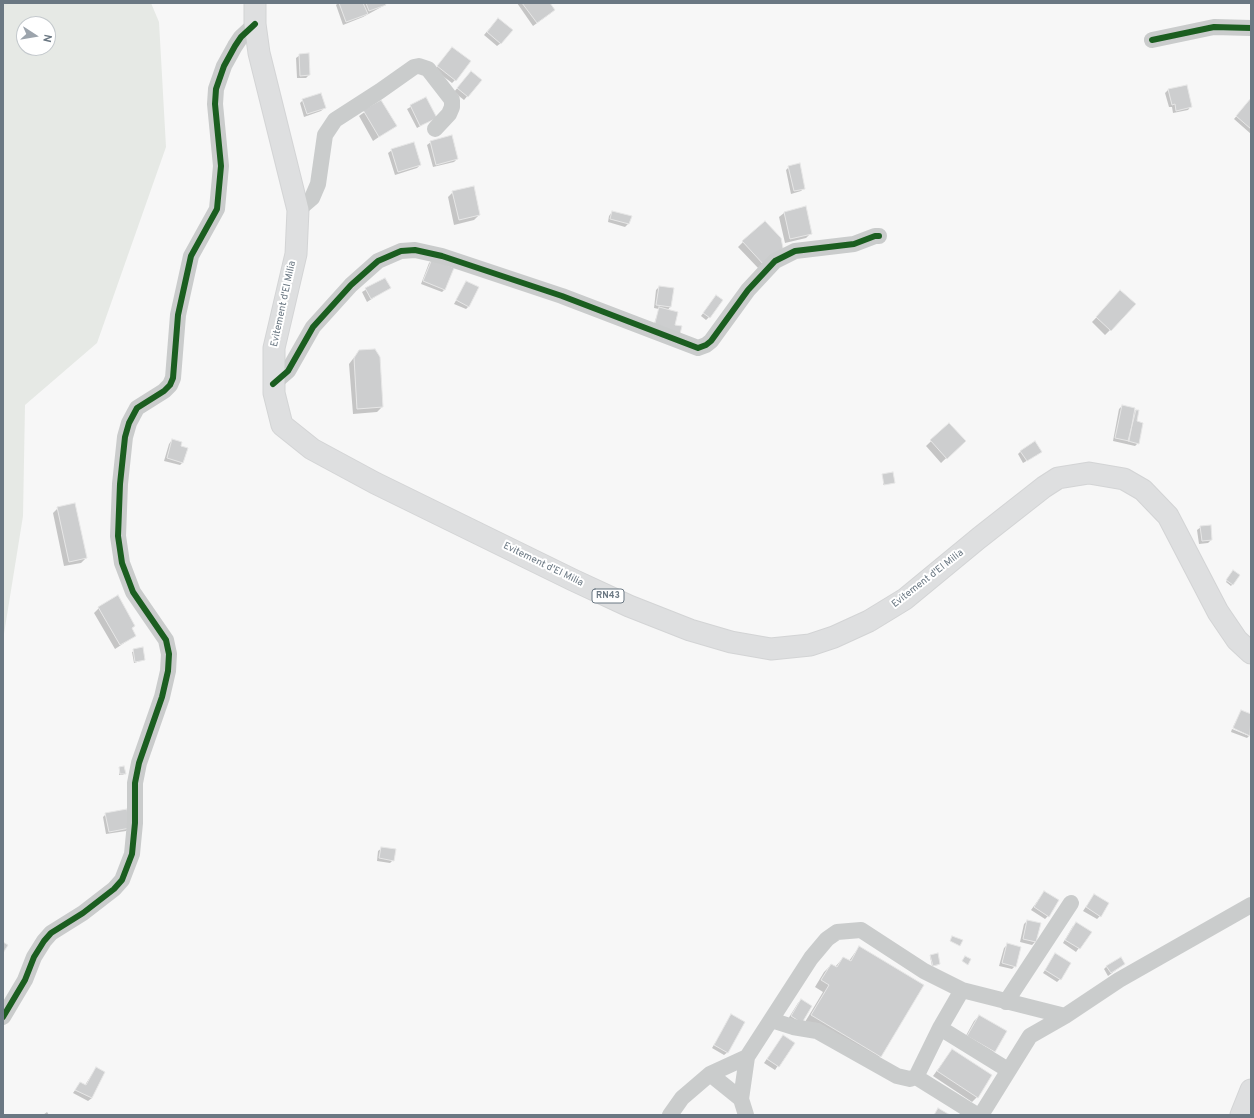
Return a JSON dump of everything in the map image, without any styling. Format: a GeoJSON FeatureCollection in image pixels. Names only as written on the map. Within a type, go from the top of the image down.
{"type":"FeatureCollection","features":[{"type":"Feature","properties":{"kind":"main road","name":"Evitement d'El Milia"},"geometry":{"type":"LineString","coordinates":[[255,3],[255,24],[259,53],[298,210],[296,254],[274,348],[273,384],[282,425],[312,449],[375,482],[573,580],[629,606],[690,630],[731,642],[771,649],[810,645],[834,637],[869,621],[904,599],[990,529],[1058,478],[1089,473],[1124,479],[1143,490],[1168,516],[1218,612],[1237,640],[1251,653]]}},
{"type":"Feature","properties":{"kind":"main road"},"geometry":{"type":"LineString","coordinates":[[1241,1115],[1251,1090]]}},
{"type":"Feature","properties":{"kind":"street"},"geometry":{"type":"LineString","coordinates":[[3,1016],[25,980],[34,957],[44,941],[51,933],[83,913],[114,889],[122,880],[132,854],[135,823],[135,783],[139,764],[162,697],[168,671],[169,654],[166,640],[133,592],[122,563],[118,536],[120,484],[124,443],[129,423],[137,408],[164,392],[170,385],[173,378],[178,315],[191,256],[217,209],[220,166],[215,104],[216,89],[224,66],[240,37],[255,24]]}},
{"type":"Feature","properties":{"kind":"street"},"geometry":{"type":"LineString","coordinates":[[1152,40],[1214,27],[1251,28]]}},
{"type":"Feature","properties":{"kind":"street"},"geometry":{"type":"LineString","coordinates":[[298,210],[312,198],[318,184],[325,135],[335,120],[414,67],[419,66],[428,69],[452,100],[452,108],[449,114],[435,129]]}},
{"type":"Feature","properties":{"kind":"street"},"geometry":{"type":"LineString","coordinates":[[273,384],[288,371],[313,328],[351,285],[378,261],[401,251],[415,250],[442,256],[562,296],[698,348],[711,341],[748,290],[775,261],[795,251],[854,244],[875,236],[879,236]]}},
{"type":"Feature","properties":{"kind":"street"},"geometry":{"type":"LineString","coordinates":[[1006,1002],[1071,903]]}},
{"type":"Feature","properties":{"kind":"street"},"geometry":{"type":"LineString","coordinates":[[981,1115],[1030,1036],[1065,1016],[1119,980],[1251,905]]}},
{"type":"Feature","properties":{"kind":"street"},"geometry":{"type":"LineString","coordinates":[[746,1115],[742,1099],[747,1057],[811,958],[827,938],[837,932],[861,930],[924,971],[962,990],[1065,1016]]}},
{"type":"Feature","properties":{"kind":"street"},"geometry":{"type":"LineString","coordinates":[[771,1020],[792,1027],[817,1031],[897,1076],[910,1079],[916,1077],[940,1028],[962,990]]}},
{"type":"Feature","properties":{"kind":"street"},"geometry":{"type":"LineString","coordinates":[[940,1028],[1008,1070]]}},
{"type":"Feature","properties":{"kind":"street"},"geometry":{"type":"LineString","coordinates":[[670,1115],[682,1098],[710,1074],[747,1057]]}},
{"type":"Feature","properties":{"kind":"street"},"geometry":{"type":"LineString","coordinates":[[710,1074],[742,1099]]}},
{"type":"Feature","properties":{"kind":"street"},"geometry":{"type":"LineString","coordinates":[[916,1077],[977,1115]]}},
{"type":"Feature","properties":{"kind":"shaded area"},"geometry":{"type":"Polygon","coordinates":[[[3,3],[151,3],[159,22],[166,147],[97,343],[25,405],[23,516],[3,640],[3,3]]]}},
{"type":"Feature","properties":{"kind":"building"},"geometry":{"type":"Polygon","coordinates":[[[339,3],[363,3],[368,14],[346,22],[339,3]]]}},
{"type":"Feature","properties":{"kind":"building"},"geometry":{"type":"Polygon","coordinates":[[[366,3],[385,3],[386,5],[369,11],[366,3]]]}},
{"type":"Feature","properties":{"kind":"building"},"geometry":{"type":"Polygon","coordinates":[[[522,3],[550,3],[555,10],[537,23],[522,3]]]}},
{"type":"Feature","properties":{"kind":"building"},"geometry":{"type":"Polygon","coordinates":[[[498,18],[513,30],[501,44],[487,32],[498,18]]]}},
{"type":"Feature","properties":{"kind":"building"},"geometry":{"type":"Polygon","coordinates":[[[452,47],[471,61],[456,81],[437,66],[452,47]]]}},
{"type":"Feature","properties":{"kind":"building"},"geometry":{"type":"Polygon","coordinates":[[[309,53],[310,75],[300,76],[299,54],[309,53]]]}},
{"type":"Feature","properties":{"kind":"building"},"geometry":{"type":"Polygon","coordinates":[[[471,71],[482,80],[468,97],[457,88],[471,71]]]}},
{"type":"Feature","properties":{"kind":"building"},"geometry":{"type":"Polygon","coordinates":[[[1187,85],[1192,107],[1176,111],[1175,104],[1172,105],[1168,89],[1187,85]]]}},
{"type":"Feature","properties":{"kind":"building"},"geometry":{"type":"Polygon","coordinates":[[[321,93],[326,108],[307,114],[302,99],[321,93]]]}},
{"type":"Feature","properties":{"kind":"building"},"geometry":{"type":"Polygon","coordinates":[[[426,97],[437,118],[420,126],[410,105],[426,97]]]}},
{"type":"Feature","properties":{"kind":"building"},"geometry":{"type":"Polygon","coordinates":[[[1251,98],[1251,129],[1236,116],[1251,98]]]}},
{"type":"Feature","properties":{"kind":"building"},"geometry":{"type":"Polygon","coordinates":[[[381,100],[397,126],[379,137],[363,110],[381,100]]]}},
{"type":"Feature","properties":{"kind":"building"},"geometry":{"type":"Polygon","coordinates":[[[452,135],[458,159],[436,165],[430,141],[452,135]]]}},
{"type":"Feature","properties":{"kind":"building"},"geometry":{"type":"Polygon","coordinates":[[[414,142],[421,165],[398,172],[391,149],[414,142]]]}},
{"type":"Feature","properties":{"kind":"building"},"geometry":{"type":"Polygon","coordinates":[[[800,163],[805,189],[794,191],[788,166],[800,163]]]}},
{"type":"Feature","properties":{"kind":"building"},"geometry":{"type":"Polygon","coordinates":[[[474,186],[480,215],[459,220],[452,191],[474,186]]]}},
{"type":"Feature","properties":{"kind":"building"},"geometry":{"type":"Polygon","coordinates":[[[806,206],[812,234],[790,239],[784,212],[806,206]]]}},
{"type":"Feature","properties":{"kind":"building"},"geometry":{"type":"Polygon","coordinates":[[[612,211],[632,216],[629,224],[610,219],[612,211]]]}},
{"type":"Feature","properties":{"kind":"building"},"geometry":{"type":"Polygon","coordinates":[[[765,221],[781,238],[783,248],[764,265],[742,241],[765,221]]]}},
{"type":"Feature","properties":{"kind":"building"},"geometry":{"type":"Polygon","coordinates":[[[432,259],[454,268],[445,290],[423,281],[432,259]]]}},
{"type":"Feature","properties":{"kind":"building"},"geometry":{"type":"Polygon","coordinates":[[[385,278],[391,288],[371,299],[365,288],[385,278]]]}},
{"type":"Feature","properties":{"kind":"building"},"geometry":{"type":"Polygon","coordinates":[[[466,281],[479,287],[469,307],[456,300],[466,281]]]}},
{"type":"Feature","properties":{"kind":"building"},"geometry":{"type":"Polygon","coordinates":[[[659,286],[674,288],[671,307],[656,305],[659,286]]]}},
{"type":"Feature","properties":{"kind":"building"},"geometry":{"type":"Polygon","coordinates":[[[1120,290],[1136,304],[1111,331],[1096,317],[1120,290]]]}},
{"type":"Feature","properties":{"kind":"building"},"geometry":{"type":"Polygon","coordinates":[[[716,295],[723,300],[710,318],[703,313],[716,295]]]}},
{"type":"Feature","properties":{"kind":"building"},"geometry":{"type":"Polygon","coordinates":[[[659,307],[678,312],[675,325],[682,326],[680,334],[654,327],[659,307]]]}},
{"type":"Feature","properties":{"kind":"building"},"geometry":{"type":"Polygon","coordinates":[[[375,349],[380,357],[383,407],[357,409],[354,358],[359,350],[375,349]]]}},
{"type":"Feature","properties":{"kind":"building"},"geometry":{"type":"Polygon","coordinates":[[[1122,405],[1135,408],[1129,441],[1115,438],[1122,405]]]}},
{"type":"Feature","properties":{"kind":"building"},"geometry":{"type":"Polygon","coordinates":[[[1136,410],[1139,410],[1137,421],[1143,423],[1139,444],[1128,441],[1136,410]]]}},
{"type":"Feature","properties":{"kind":"building"},"geometry":{"type":"Polygon","coordinates":[[[949,423],[966,441],[947,459],[930,440],[949,423]]]}},
{"type":"Feature","properties":{"kind":"building"},"geometry":{"type":"Polygon","coordinates":[[[172,439],[182,442],[181,446],[188,448],[183,463],[167,458],[172,439]]]}},
{"type":"Feature","properties":{"kind":"building"},"geometry":{"type":"Polygon","coordinates":[[[1035,441],[1042,452],[1027,461],[1020,451],[1035,441]]]}},
{"type":"Feature","properties":{"kind":"building"},"geometry":{"type":"Polygon","coordinates":[[[893,472],[895,483],[884,485],[882,474],[893,472]]]}},
{"type":"Feature","properties":{"kind":"building"},"geometry":{"type":"Polygon","coordinates":[[[75,503],[87,558],[69,562],[57,507],[75,503]]]}},
{"type":"Feature","properties":{"kind":"building"},"geometry":{"type":"Polygon","coordinates":[[[1211,525],[1212,540],[1202,541],[1200,526],[1211,525]]]}},
{"type":"Feature","properties":{"kind":"building"},"geometry":{"type":"Polygon","coordinates":[[[1233,570],[1240,575],[1233,585],[1226,580],[1233,570]]]}},
{"type":"Feature","properties":{"kind":"building"},"geometry":{"type":"Polygon","coordinates":[[[118,595],[135,626],[132,628],[136,636],[120,645],[98,607],[118,595]]]}},
{"type":"Feature","properties":{"kind":"building"},"geometry":{"type":"Polygon","coordinates":[[[143,647],[145,660],[135,662],[133,649],[143,647]]]}},
{"type":"Feature","properties":{"kind":"building"},"geometry":{"type":"Polygon","coordinates":[[[1241,710],[1251,714],[1250,736],[1233,728],[1241,710]]]}},
{"type":"Feature","properties":{"kind":"building"},"geometry":{"type":"Polygon","coordinates":[[[124,766],[126,774],[120,774],[119,767],[124,766]]]}},
{"type":"Feature","properties":{"kind":"building"},"geometry":{"type":"Polygon","coordinates":[[[127,809],[130,828],[109,832],[105,813],[127,809]]]}},
{"type":"Feature","properties":{"kind":"building"},"geometry":{"type":"Polygon","coordinates":[[[381,847],[396,849],[394,861],[379,858],[381,847]]]}},
{"type":"Feature","properties":{"kind":"building"},"geometry":{"type":"Polygon","coordinates":[[[1044,891],[1059,900],[1049,917],[1034,907],[1044,891]]]}},
{"type":"Feature","properties":{"kind":"building"},"geometry":{"type":"Polygon","coordinates":[[[1094,894],[1109,903],[1101,917],[1086,907],[1094,894]]]}},
{"type":"Feature","properties":{"kind":"building"},"geometry":{"type":"Polygon","coordinates":[[[1027,920],[1041,923],[1036,942],[1023,939],[1027,920]]]}},
{"type":"Feature","properties":{"kind":"building"},"geometry":{"type":"Polygon","coordinates":[[[1076,922],[1092,932],[1080,949],[1065,940],[1076,922]]]}},
{"type":"Feature","properties":{"kind":"building"},"geometry":{"type":"Polygon","coordinates":[[[952,936],[963,940],[960,946],[950,941],[952,936]]]}},
{"type":"Feature","properties":{"kind":"building"},"geometry":{"type":"Polygon","coordinates":[[[3,942],[8,945],[3,953],[3,942]]]}},
{"type":"Feature","properties":{"kind":"building"},"geometry":{"type":"Polygon","coordinates":[[[1007,943],[1021,947],[1016,967],[1002,963],[1007,943]]]}},
{"type":"Feature","properties":{"kind":"building"},"geometry":{"type":"Polygon","coordinates":[[[859,946],[924,985],[881,1057],[811,1015],[829,985],[821,980],[831,964],[837,967],[843,957],[851,961],[859,946]]]}},
{"type":"Feature","properties":{"kind":"building"},"geometry":{"type":"Polygon","coordinates":[[[938,953],[940,964],[933,966],[930,955],[938,953]]]}},
{"type":"Feature","properties":{"kind":"building"},"geometry":{"type":"Polygon","coordinates":[[[1055,953],[1071,963],[1061,980],[1045,970],[1055,953]]]}},
{"type":"Feature","properties":{"kind":"building"},"geometry":{"type":"Polygon","coordinates":[[[965,956],[971,959],[968,965],[962,961],[965,956]]]}},
{"type":"Feature","properties":{"kind":"building"},"geometry":{"type":"Polygon","coordinates":[[[1121,957],[1125,964],[1111,973],[1106,966],[1121,957]]]}},
{"type":"Feature","properties":{"kind":"building"},"geometry":{"type":"Polygon","coordinates":[[[801,999],[812,1006],[802,1023],[791,1016],[801,999]]]}},
{"type":"Feature","properties":{"kind":"building"},"geometry":{"type":"Polygon","coordinates":[[[731,1014],[745,1022],[728,1053],[714,1045],[731,1014]]]}},
{"type":"Feature","properties":{"kind":"building"},"geometry":{"type":"Polygon","coordinates":[[[979,1015],[1007,1031],[995,1052],[967,1036],[979,1015]]]}},
{"type":"Feature","properties":{"kind":"building"},"geometry":{"type":"Polygon","coordinates":[[[783,1035],[795,1043],[779,1067],[767,1059],[783,1035]]]}},
{"type":"Feature","properties":{"kind":"building"},"geometry":{"type":"Polygon","coordinates":[[[952,1049],[992,1075],[978,1098],[937,1071],[952,1049]]]}},
{"type":"Feature","properties":{"kind":"building"},"geometry":{"type":"Polygon","coordinates":[[[96,1067],[105,1072],[92,1098],[75,1090],[80,1082],[86,1085],[96,1067]]]}},
{"type":"Feature","properties":{"kind":"building"},"geometry":{"type":"Polygon","coordinates":[[[938,1108],[950,1115],[934,1115],[938,1108]]]}},
{"type":"Feature","properties":{"kind":"cycle path"},"geometry":{"type":"LineString","coordinates":[[3,1017],[25,980],[34,957],[44,941],[51,933],[83,913],[114,889],[122,880],[132,854],[135,823],[135,783],[139,763],[162,697],[168,671],[169,654],[166,640],[133,592],[122,563],[118,536],[120,484],[125,437],[129,423],[137,408],[164,391],[170,385],[173,378],[178,315],[191,256],[217,209],[221,166],[215,104],[216,89],[224,66],[235,46],[241,37],[255,24]]}},
{"type":"Feature","properties":{"kind":"cycle path"},"geometry":{"type":"LineString","coordinates":[[1152,40],[1214,27],[1251,28]]}},
{"type":"Feature","properties":{"kind":"cycle path"},"geometry":{"type":"LineString","coordinates":[[273,384],[288,371],[313,327],[351,285],[378,261],[401,251],[415,250],[442,256],[562,296],[698,348],[711,341],[748,290],[775,261],[795,251],[854,244],[875,236],[879,236]]}}]}
